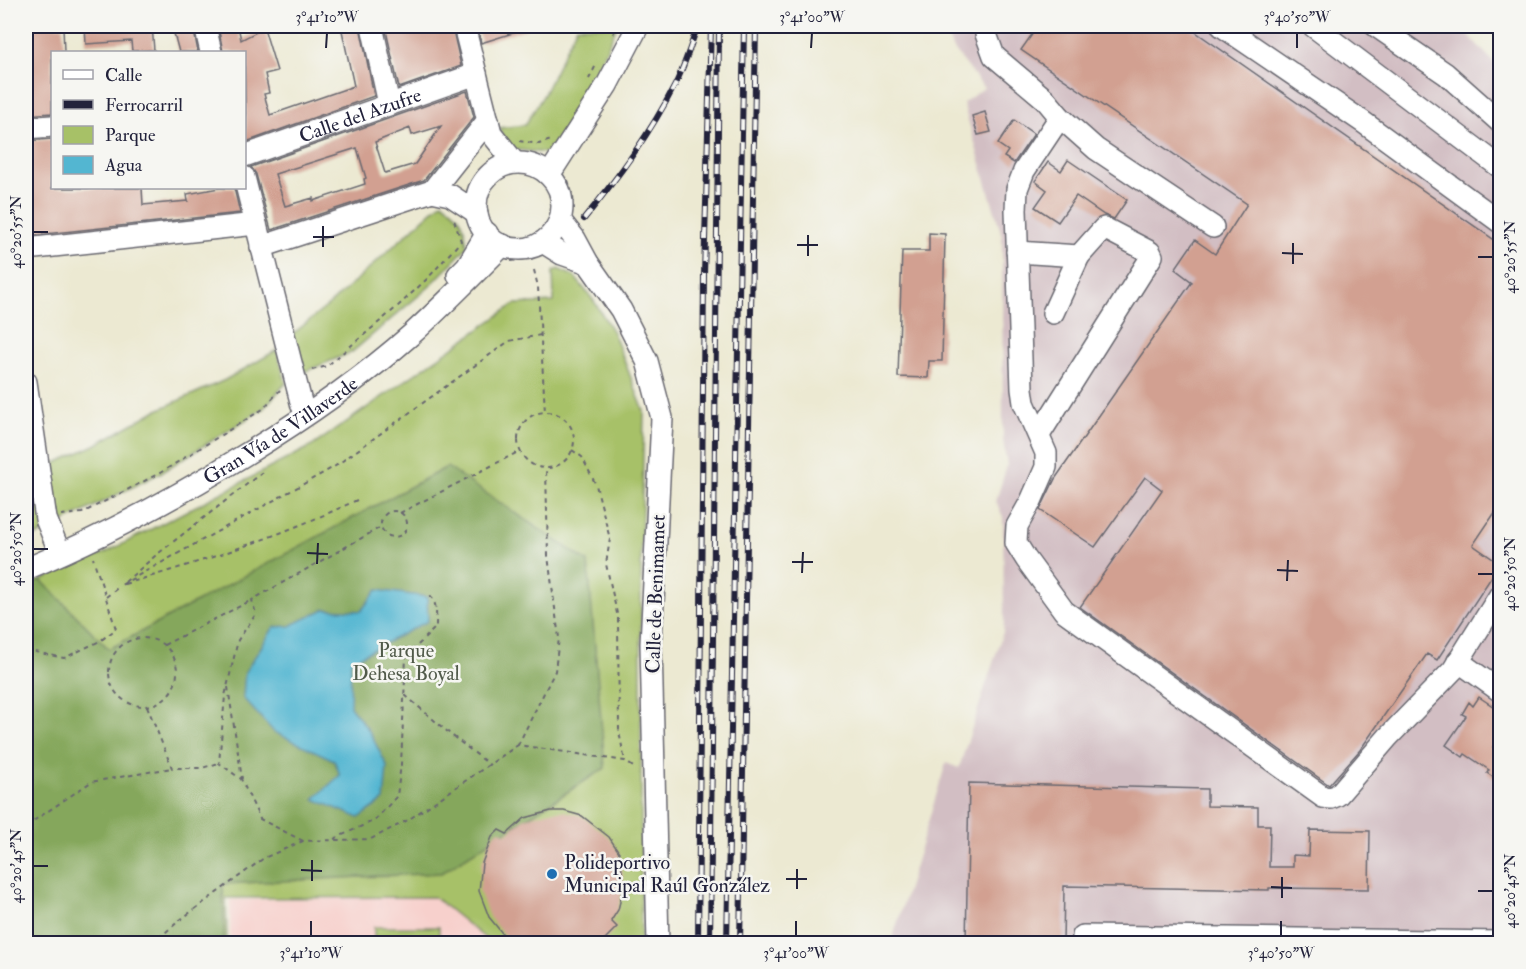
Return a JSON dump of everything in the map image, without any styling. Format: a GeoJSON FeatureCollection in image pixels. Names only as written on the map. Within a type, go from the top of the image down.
{"type":"FeatureCollection","features":[{"type":"Feature","properties":{"kind":"street"},"geometry":{"type":"LineString","coordinates":[[204,26],[211,51]]}},
{"type":"Feature","properties":{"kind":"street"},"geometry":{"type":"LineString","coordinates":[[372,26],[389,104]]}},
{"type":"Feature","properties":{"kind":"street"},"geometry":{"type":"LineString","coordinates":[[464,26],[491,130],[515,163]]}},
{"type":"Feature","properties":{"kind":"street"},"geometry":{"type":"LineString","coordinates":[[552,172],[515,163],[501,167],[486,180],[477,199],[480,224],[495,239],[516,249],[543,242],[566,219],[552,172],[561,145],[632,26]]}},
{"type":"Feature","properties":{"kind":"street"},"geometry":{"type":"LineString","coordinates":[[552,172],[607,85],[638,26]]}},
{"type":"Feature","properties":{"kind":"street"},"geometry":{"type":"LineString","coordinates":[[989,26],[986,34],[994,56],[1045,99],[1060,117],[1096,149],[1213,227]]}},
{"type":"Feature","properties":{"kind":"street"},"geometry":{"type":"LineString","coordinates":[[1222,26],[1363,123],[1500,222]]}},
{"type":"Feature","properties":{"kind":"street"},"geometry":{"type":"LineString","coordinates":[[1313,26],[1500,167]]}},
{"type":"Feature","properties":{"kind":"street"},"geometry":{"type":"LineString","coordinates":[[1376,26],[1446,74],[1500,122]]}},
{"type":"Feature","properties":{"kind":"street","name":"Calle del Azufre"},"geometry":{"type":"LineString","coordinates":[[246,155],[476,74]]}},
{"type":"Feature","properties":{"kind":"street"},"geometry":{"type":"LineString","coordinates":[[1060,117],[1024,171],[1017,189],[1022,389],[1024,403],[1046,453],[1046,467],[1017,526],[1016,543],[1064,610],[1323,797],[1330,798],[1338,795],[1388,737],[1453,670],[1500,595]]}},
{"type":"Feature","properties":{"kind":"street"},"geometry":{"type":"LineString","coordinates":[[26,128],[51,126]]}},
{"type":"Feature","properties":{"kind":"street"},"geometry":{"type":"LineString","coordinates":[[261,247],[432,191],[491,130]]}},
{"type":"Feature","properties":{"kind":"street"},"geometry":{"type":"LineString","coordinates":[[246,185],[302,406]]}},
{"type":"Feature","properties":{"kind":"street"},"geometry":{"type":"LineString","coordinates":[[432,191],[450,195],[477,213]]}},
{"type":"Feature","properties":{"kind":"street","name":"Calle de Benimamet"},"geometry":{"type":"LineString","coordinates":[[566,219],[588,264],[621,310],[646,361],[662,418],[651,644],[658,944]]}},
{"type":"Feature","properties":{"kind":"street"},"geometry":{"type":"LineString","coordinates":[[26,249],[256,224]]}},
{"type":"Feature","properties":{"kind":"street"},"geometry":{"type":"LineString","coordinates":[[1039,435],[1152,256],[1150,252],[1104,228],[1079,256],[1053,313]]}},
{"type":"Feature","properties":{"kind":"street","name":"Gran Vía de Villaverde"},"geometry":{"type":"LineString","coordinates":[[26,558],[91,532],[184,481],[302,406],[337,382],[406,326],[495,239]]}},
{"type":"Feature","properties":{"kind":"street","name":"Gran Vía de Villaverde"},"geometry":{"type":"LineString","coordinates":[[26,569],[94,539],[188,490],[284,431],[343,390],[411,334],[495,239]]}},
{"type":"Feature","properties":{"kind":"street"},"geometry":{"type":"LineString","coordinates":[[543,242],[562,254],[588,264]]}},
{"type":"Feature","properties":{"kind":"street"},"geometry":{"type":"LineString","coordinates":[[1017,252],[1079,256]]}},
{"type":"Feature","properties":{"kind":"street"},"geometry":{"type":"LineString","coordinates":[[26,382],[46,519],[57,546]]}},
{"type":"Feature","properties":{"kind":"street"},"geometry":{"type":"LineString","coordinates":[[1458,661],[1500,691]]}},
{"type":"Feature","properties":{"kind":"street"},"geometry":{"type":"LineString","coordinates":[[1083,944],[1083,936],[1500,942]]}},
{"type":"Feature","properties":{"kind":"path"},"geometry":{"type":"LineString","coordinates":[[612,36],[617,26]]}},
{"type":"Feature","properties":{"kind":"path"},"geometry":{"type":"LineString","coordinates":[[586,83],[597,64]]}},
{"type":"Feature","properties":{"kind":"path"},"geometry":{"type":"LineString","coordinates":[[491,130],[539,144],[550,141],[556,131]]}},
{"type":"Feature","properties":{"kind":"path"},"geometry":{"type":"LineString","coordinates":[[552,172],[574,202],[566,219]]}},
{"type":"Feature","properties":{"kind":"path"},"geometry":{"type":"LineString","coordinates":[[304,372],[327,366],[397,307],[446,259],[461,241],[453,216]]}},
{"type":"Feature","properties":{"kind":"path"},"geometry":{"type":"LineString","coordinates":[[534,270],[538,287],[545,412]]}},
{"type":"Feature","properties":{"kind":"path"},"geometry":{"type":"LineString","coordinates":[[121,585],[334,467],[509,341],[541,335]]}},
{"type":"Feature","properties":{"kind":"path"},"geometry":{"type":"LineString","coordinates":[[55,515],[82,513],[160,473],[263,409],[286,383]]}},
{"type":"Feature","properties":{"kind":"path"},"geometry":{"type":"LineString","coordinates":[[545,412],[563,417],[569,424],[574,441],[572,450],[562,463],[546,468],[531,463],[520,451],[519,433],[522,424],[528,418],[545,412]]}},
{"type":"Feature","properties":{"kind":"path"},"geometry":{"type":"LineString","coordinates":[[572,450],[582,457],[596,485],[610,539],[606,564],[618,618],[619,732],[625,761]]}},
{"type":"Feature","properties":{"kind":"path"},"geometry":{"type":"LineString","coordinates":[[164,645],[252,600],[381,527],[385,515],[392,512],[400,513],[520,451]]}},
{"type":"Feature","properties":{"kind":"path"},"geometry":{"type":"LineString","coordinates":[[152,944],[171,927],[264,858],[303,841],[371,839],[408,820],[518,745],[555,671],[559,638],[548,556],[546,468]]}},
{"type":"Feature","properties":{"kind":"path"},"geometry":{"type":"LineString","coordinates":[[106,597],[265,470]]}},
{"type":"Feature","properties":{"kind":"path"},"geometry":{"type":"LineString","coordinates":[[121,585],[198,563],[300,526],[357,500]]}},
{"type":"Feature","properties":{"kind":"path"},"geometry":{"type":"LineString","coordinates":[[381,527],[389,536],[401,535],[407,524],[400,513]]}},
{"type":"Feature","properties":{"kind":"path"},"geometry":{"type":"LineString","coordinates":[[26,650],[64,658],[100,641],[116,629],[92,556]]}},
{"type":"Feature","properties":{"kind":"path"},"geometry":{"type":"LineString","coordinates":[[332,840],[375,820],[397,796],[401,764],[406,657],[436,627],[436,610],[433,598],[429,594]]}},
{"type":"Feature","properties":{"kind":"path"},"geometry":{"type":"LineString","coordinates":[[219,763],[225,696],[238,640],[256,614],[252,600]]}},
{"type":"Feature","properties":{"kind":"path"},"geometry":{"type":"LineString","coordinates":[[132,639],[154,640],[164,645],[176,664],[177,675],[174,686],[167,695],[158,702],[136,705],[117,694],[111,685],[109,674],[114,653],[132,639]]}},
{"type":"Feature","properties":{"kind":"path"},"geometry":{"type":"LineString","coordinates":[[228,685],[242,782]]}},
{"type":"Feature","properties":{"kind":"path"},"geometry":{"type":"LineString","coordinates":[[405,695],[490,765]]}},
{"type":"Feature","properties":{"kind":"path"},"geometry":{"type":"LineString","coordinates":[[147,705],[172,768]]}},
{"type":"Feature","properties":{"kind":"path"},"geometry":{"type":"LineString","coordinates":[[518,745],[625,761],[636,769]]}},
{"type":"Feature","properties":{"kind":"path"},"geometry":{"type":"LineString","coordinates":[[26,826],[91,782],[172,768],[202,768],[219,763]]}},
{"type":"Feature","properties":{"kind":"path"},"geometry":{"type":"LineString","coordinates":[[219,763],[241,779],[260,819],[303,841]]}},
{"type":"Feature","properties":{"kind":"shaded area"},"geometry":{"type":"Polygon","coordinates":[[[948,26],[1460,26],[1500,69],[1500,943],[891,944],[946,763],[959,768],[1003,632],[1004,621],[1003,517],[996,501],[1007,465],[1003,439],[1002,236],[963,103],[984,88],[952,47],[948,38],[942,34],[948,26]]]}},
{"type":"Feature","properties":{"kind":"shaded area"},"geometry":{"type":"Polygon","coordinates":[[[434,897],[491,943],[230,943],[230,900],[434,897]]]}},
{"type":"Feature","properties":{"kind":"green space"},"geometry":{"type":"Polygon","coordinates":[[[577,26],[617,26],[595,76],[577,109],[568,125],[545,153],[508,151],[499,128],[525,125],[543,96],[577,26]]]}},
{"type":"Feature","properties":{"kind":"green space"},"geometry":{"type":"Polygon","coordinates":[[[442,202],[461,220],[467,247],[429,287],[352,352],[304,372],[289,337],[330,304],[442,202]]]}},
{"type":"Feature","properties":{"kind":"green space","name":"Parque Dehesa Boyal"},"geometry":{"type":"Polygon","coordinates":[[[558,269],[574,276],[594,301],[613,332],[644,411],[641,553],[641,943],[491,943],[434,897],[226,898],[227,943],[26,943],[26,586],[107,552],[312,446],[515,304],[554,302],[553,272],[558,269]]]}},
{"type":"Feature","properties":{"kind":"green space"},"geometry":{"type":"Polygon","coordinates":[[[277,350],[286,383],[263,409],[160,473],[26,541],[26,480],[28,476],[95,445],[153,412],[225,380],[277,350]]]}},
{"type":"Feature","properties":{"kind":"green space","name":"Parque Dehesa Boyal"},"geometry":{"type":"Polygon","coordinates":[[[447,467],[588,562],[605,768],[441,873],[223,884],[224,943],[26,944],[26,584],[41,580],[109,649],[447,467]]]}},
{"type":"Feature","properties":{"kind":"green space"},"geometry":{"type":"Polygon","coordinates":[[[374,927],[439,927],[439,943],[374,943],[374,927]]]}},
{"type":"Feature","properties":{"kind":"water"},"geometry":{"type":"Polygon","coordinates":[[[377,590],[427,597],[428,621],[351,661],[350,706],[369,731],[387,766],[384,800],[359,818],[314,799],[340,775],[334,760],[274,732],[243,698],[245,672],[274,627],[290,626],[325,609],[361,611],[377,590]]]}},
{"type":"Feature","properties":{"kind":"building"},"geometry":{"type":"Polygon","coordinates":[[[26,26],[63,26],[64,51],[51,51],[51,113],[26,115],[26,26]]]}},
{"type":"Feature","properties":{"kind":"building"},"geometry":{"type":"Polygon","coordinates":[[[85,26],[152,26],[154,50],[132,51],[131,41],[86,44],[85,26]]]}},
{"type":"Feature","properties":{"kind":"building"},"geometry":{"type":"Polygon","coordinates":[[[172,26],[193,26],[198,51],[179,51],[172,26]]]}},
{"type":"Feature","properties":{"kind":"building"},"geometry":{"type":"Polygon","coordinates":[[[218,26],[238,26],[241,40],[264,28],[277,71],[265,74],[269,93],[264,94],[270,115],[354,86],[341,26],[360,26],[374,96],[246,142],[246,51],[223,51],[218,26]]]}},
{"type":"Feature","properties":{"kind":"building"},"geometry":{"type":"Polygon","coordinates":[[[385,26],[452,26],[461,66],[399,88],[385,26]]]}},
{"type":"Feature","properties":{"kind":"building"},"geometry":{"type":"Polygon","coordinates":[[[477,26],[532,26],[532,27],[481,43],[477,26]]]}},
{"type":"Feature","properties":{"kind":"building"},"geometry":{"type":"Polygon","coordinates":[[[1038,26],[1187,26],[1500,244],[1500,505],[1473,545],[1500,564],[1437,660],[1427,654],[1360,750],[1329,785],[1080,607],[1162,490],[1145,477],[1095,547],[1040,510],[1055,479],[1192,282],[1175,269],[1195,240],[1215,254],[1247,204],[1021,50],[1038,26]]]}},
{"type":"Feature","properties":{"kind":"building"},"geometry":{"type":"Polygon","coordinates":[[[467,91],[474,117],[424,180],[271,230],[256,174],[251,167],[467,91]],[[441,126],[412,135],[410,128],[375,142],[385,173],[415,164],[441,126]],[[357,148],[275,174],[285,206],[313,198],[313,201],[365,184],[364,179],[366,178],[357,148]]]}},
{"type":"Feature","properties":{"kind":"building"},"geometry":{"type":"Polygon","coordinates":[[[985,112],[991,132],[978,135],[972,116],[985,112]]]}},
{"type":"Feature","properties":{"kind":"building"},"geometry":{"type":"Polygon","coordinates":[[[1014,120],[1034,134],[1014,163],[1004,157],[1008,151],[998,144],[1014,120]]]}},
{"type":"Feature","properties":{"kind":"building"},"geometry":{"type":"Polygon","coordinates":[[[51,139],[51,189],[142,189],[143,205],[188,201],[187,194],[214,189],[234,189],[240,213],[26,236],[26,141],[51,139]]]}},
{"type":"Feature","properties":{"kind":"building"},"geometry":{"type":"Polygon","coordinates":[[[1068,160],[1127,200],[1114,219],[1076,196],[1058,222],[1035,207],[1047,190],[1035,181],[1048,162],[1061,171],[1068,160]]]}},
{"type":"Feature","properties":{"kind":"building"},"geometry":{"type":"Polygon","coordinates":[[[929,233],[945,234],[942,361],[929,361],[928,378],[898,377],[902,251],[929,251],[929,233]]]}},
{"type":"Feature","properties":{"kind":"building"},"geometry":{"type":"Polygon","coordinates":[[[1479,697],[1500,711],[1500,736],[1493,747],[1500,752],[1500,778],[1496,779],[1487,773],[1489,770],[1465,754],[1463,757],[1446,745],[1466,716],[1462,714],[1469,702],[1473,706],[1479,697]]]}},
{"type":"Feature","properties":{"kind":"building"},"geometry":{"type":"Polygon","coordinates":[[[969,783],[1207,789],[1207,806],[1258,807],[1258,825],[1270,825],[1269,867],[1293,867],[1293,855],[1309,856],[1310,830],[1370,831],[1369,889],[1269,888],[1269,890],[1064,886],[1063,944],[966,944],[969,783]]]}},
{"type":"Feature","properties":{"kind":"building","name":"Polideportivo Municipal Raúl González"},"geometry":{"type":"Polygon","coordinates":[[[551,811],[564,811],[582,816],[609,837],[619,852],[624,885],[618,910],[611,921],[617,927],[600,944],[514,944],[489,917],[479,891],[482,863],[492,837],[499,830],[507,834],[525,818],[551,811]]]}},
{"type":"Feature","properties":{"kind":"railway"},"geometry":{"type":"LineString","coordinates":[[698,944],[704,275],[711,26]]}},
{"type":"Feature","properties":{"kind":"railway"},"geometry":{"type":"LineString","coordinates":[[727,944],[744,26]]}},
{"type":"Feature","properties":{"kind":"railway"},"geometry":{"type":"LineString","coordinates":[[740,944],[756,26]]}},
{"type":"Feature","properties":{"kind":"railway"},"geometry":{"type":"LineString","coordinates":[[584,219],[621,171],[655,121],[678,78],[697,28]]}},
{"type":"Feature","properties":{"kind":"railway"},"geometry":{"type":"LineString","coordinates":[[710,944],[719,29]]}},
{"type":"Feature","properties":{"kind":"place","name":"Polideportivo Municipal Raúl González"},"geometry":{"type":"Point","coordinates":[552,874]}}]}
